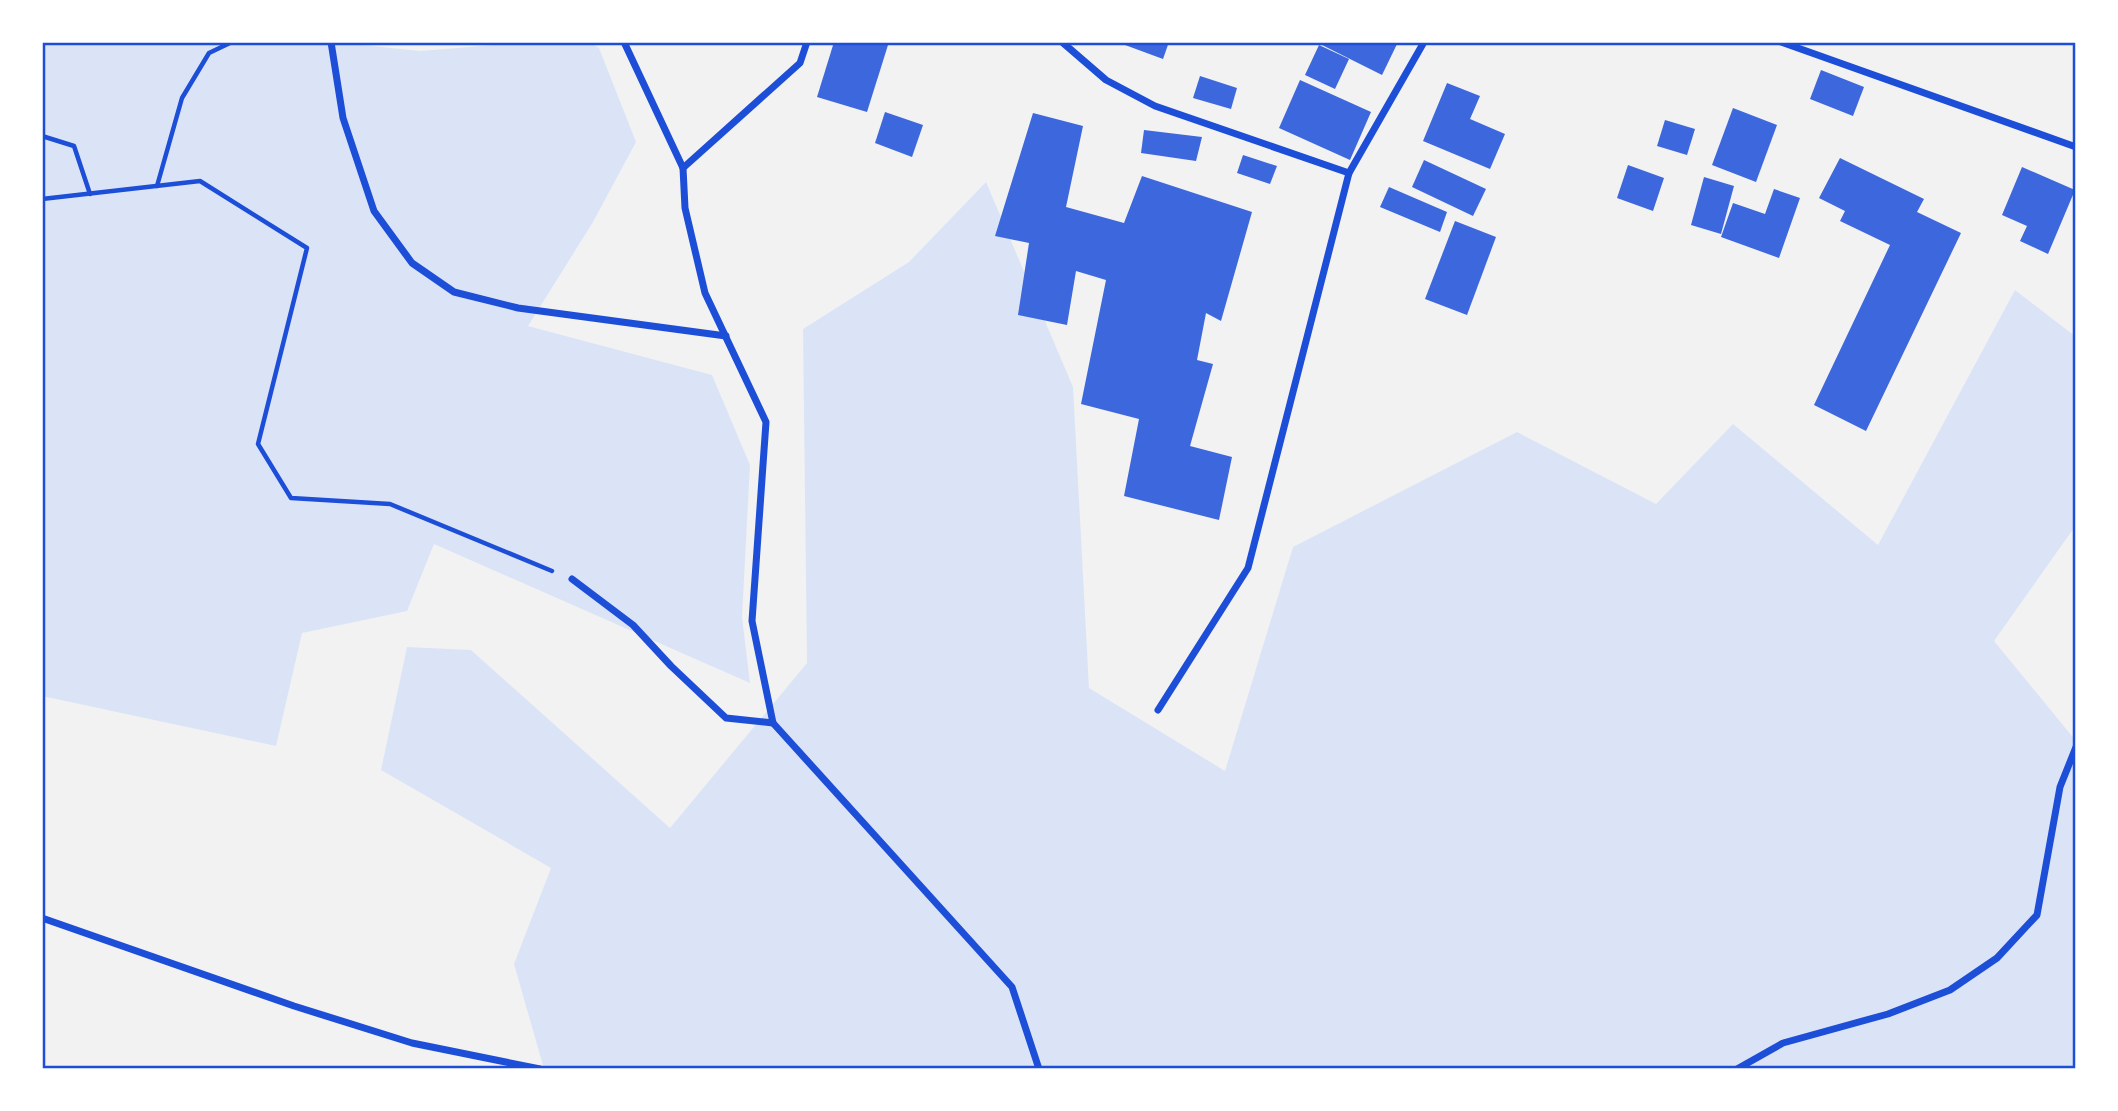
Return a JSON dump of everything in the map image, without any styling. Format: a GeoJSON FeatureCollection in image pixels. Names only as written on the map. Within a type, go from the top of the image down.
{"type":"FeatureCollection","features":[{"type":"Feature","properties":{"kind":"street"},"geometry":{"type":"LineString","coordinates":[[331,42],[343,118],[374,211],[412,263],[454,292],[505,305],[726,336]]}},
{"type":"Feature","properties":{"kind":"street"},"geometry":{"type":"LineString","coordinates":[[624,42],[682,168],[685,208],[705,293],[766,422],[752,621],[773,723],[1012,987],[1039,1069]]}},
{"type":"Feature","properties":{"kind":"street"},"geometry":{"type":"LineString","coordinates":[[682,168],[800,63],[807,42]]}},
{"type":"Feature","properties":{"kind":"street"},"geometry":{"type":"LineString","coordinates":[[1062,42],[1106,80],[1155,106],[1349,173]]}},
{"type":"Feature","properties":{"kind":"street"},"geometry":{"type":"LineString","coordinates":[[1158,710],[1248,568],[1349,173],[1424,42]]}},
{"type":"Feature","properties":{"kind":"street"},"geometry":{"type":"LineString","coordinates":[[1781,42],[2076,147]]}},
{"type":"Feature","properties":{"kind":"street"},"geometry":{"type":"LineString","coordinates":[[572,579],[633,625],[726,718],[773,723]]}},
{"type":"Feature","properties":{"kind":"street"},"geometry":{"type":"LineString","coordinates":[[1737,1069],[1783,1043],[1888,1014],[1950,990],[1997,958],[2037,915],[2060,787],[2076,747]]}},
{"type":"Feature","properties":{"kind":"street"},"geometry":{"type":"LineString","coordinates":[[42,918],[294,1006],[412,1043],[540,1069]]}},
{"type":"Feature","properties":{"kind":"path"},"geometry":{"type":"LineString","coordinates":[[157,186],[182,98],[209,53],[232,42]]}},
{"type":"Feature","properties":{"kind":"path"},"geometry":{"type":"LineString","coordinates":[[42,136],[74,146],[90,194]]}},
{"type":"Feature","properties":{"kind":"path"},"geometry":{"type":"LineString","coordinates":[[42,199],[200,181],[307,248],[258,444],[291,498],[390,504],[572,579]]}},
{"type":"Feature","properties":{"kind":"shaded area"},"geometry":{"type":"Polygon","coordinates":[[[42,42],[334,42],[420,51],[531,42],[589,42],[599,48],[636,142],[593,222],[528,326],[712,375],[750,465],[742,617],[750,683],[434,544],[407,611],[302,633],[276,746],[42,696],[42,42]]]}},
{"type":"Feature","properties":{"kind":"shaded area"},"geometry":{"type":"Polygon","coordinates":[[[986,182],[1073,387],[1089,688],[1225,771],[1293,547],[1517,432],[1656,504],[1733,424],[1878,545],[2015,290],[2076,337],[2076,525],[1994,641],[2076,741],[2076,1069],[544,1069],[514,964],[551,868],[381,770],[407,647],[471,650],[670,828],[807,663],[803,329],[909,262],[986,182]]]}},
{"type":"Feature","properties":{"kind":"building"},"geometry":{"type":"Polygon","coordinates":[[[834,42],[877,42],[888,45],[867,112],[817,97],[834,42]]]}},
{"type":"Feature","properties":{"kind":"building"},"geometry":{"type":"Polygon","coordinates":[[[1126,42],[1169,42],[1163,59],[1125,45],[1126,42]]]}},
{"type":"Feature","properties":{"kind":"building"},"geometry":{"type":"Polygon","coordinates":[[[1316,42],[1398,42],[1382,75],[1316,42]]]}},
{"type":"Feature","properties":{"kind":"building"},"geometry":{"type":"Polygon","coordinates":[[[1319,45],[1349,59],[1335,89],[1305,75],[1319,45]]]}},
{"type":"Feature","properties":{"kind":"building"},"geometry":{"type":"Polygon","coordinates":[[[1821,70],[1864,87],[1853,116],[1810,99],[1821,70]]]}},
{"type":"Feature","properties":{"kind":"building"},"geometry":{"type":"Polygon","coordinates":[[[1200,76],[1237,88],[1231,109],[1193,98],[1200,76]]]}},
{"type":"Feature","properties":{"kind":"building"},"geometry":{"type":"Polygon","coordinates":[[[1300,80],[1371,112],[1350,160],[1279,128],[1300,80]]]}},
{"type":"Feature","properties":{"kind":"building"},"geometry":{"type":"Polygon","coordinates":[[[1447,83],[1480,96],[1470,119],[1505,134],[1490,169],[1423,141],[1447,83]]]}},
{"type":"Feature","properties":{"kind":"building"},"geometry":{"type":"Polygon","coordinates":[[[1733,108],[1777,125],[1756,182],[1712,165],[1733,108]]]}},
{"type":"Feature","properties":{"kind":"building"},"geometry":{"type":"Polygon","coordinates":[[[885,112],[923,125],[912,157],[875,143],[885,112]]]}},
{"type":"Feature","properties":{"kind":"building"},"geometry":{"type":"Polygon","coordinates":[[[1033,113],[1083,126],[1066,207],[1124,223],[1142,176],[1252,212],[1221,321],[1206,313],[1197,360],[1213,364],[1190,446],[1232,457],[1219,520],[1124,496],[1139,419],[1081,404],[1106,280],[1076,271],[1067,325],[1018,315],[1029,243],[995,236],[1033,113]]]}},
{"type":"Feature","properties":{"kind":"building"},"geometry":{"type":"Polygon","coordinates":[[[1665,120],[1695,129],[1687,155],[1657,146],[1665,120]]]}},
{"type":"Feature","properties":{"kind":"building"},"geometry":{"type":"Polygon","coordinates":[[[1144,130],[1202,137],[1196,161],[1141,153],[1144,130]]]}},
{"type":"Feature","properties":{"kind":"building"},"geometry":{"type":"Polygon","coordinates":[[[1243,155],[1277,166],[1270,184],[1237,173],[1243,155]]]}},
{"type":"Feature","properties":{"kind":"building"},"geometry":{"type":"Polygon","coordinates":[[[1840,158],[1924,199],[1917,212],[1961,233],[1866,431],[1814,405],[1890,245],[1840,221],[1845,211],[1819,198],[1840,158]]]}},
{"type":"Feature","properties":{"kind":"building"},"geometry":{"type":"Polygon","coordinates":[[[1424,160],[1486,189],[1473,216],[1412,187],[1424,160]]]}},
{"type":"Feature","properties":{"kind":"building"},"geometry":{"type":"Polygon","coordinates":[[[1628,165],[1664,178],[1653,211],[1617,198],[1628,165]]]}},
{"type":"Feature","properties":{"kind":"building"},"geometry":{"type":"Polygon","coordinates":[[[2022,167],[2075,190],[2048,254],[2020,241],[2027,226],[2002,215],[2022,167]]]}},
{"type":"Feature","properties":{"kind":"building"},"geometry":{"type":"Polygon","coordinates":[[[1704,177],[1734,186],[1721,234],[1691,225],[1704,177]]]}},
{"type":"Feature","properties":{"kind":"building"},"geometry":{"type":"Polygon","coordinates":[[[1389,187],[1447,212],[1440,232],[1380,207],[1389,187]]]}},
{"type":"Feature","properties":{"kind":"building"},"geometry":{"type":"Polygon","coordinates":[[[1774,189],[1800,198],[1779,258],[1721,237],[1733,203],[1765,214],[1774,189]]]}},
{"type":"Feature","properties":{"kind":"building"},"geometry":{"type":"Polygon","coordinates":[[[1455,221],[1496,237],[1467,315],[1425,299],[1455,221]]]}}]}
